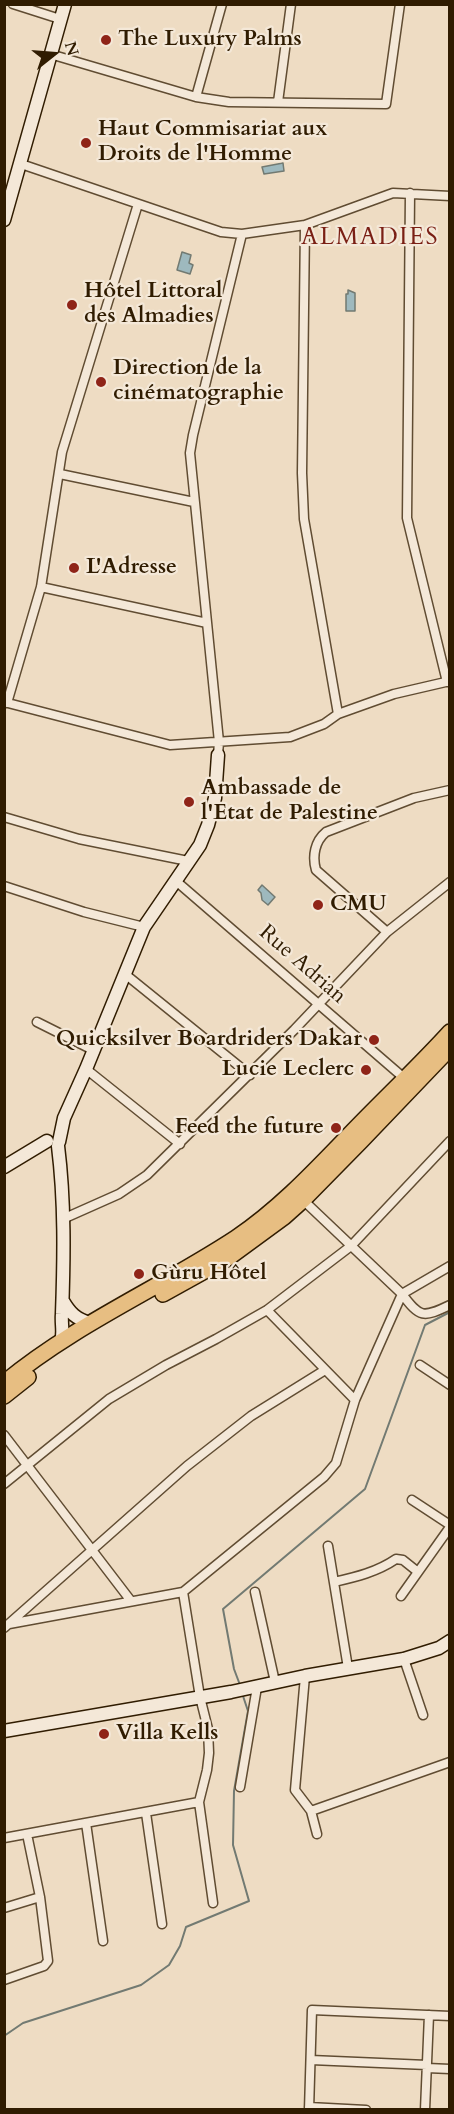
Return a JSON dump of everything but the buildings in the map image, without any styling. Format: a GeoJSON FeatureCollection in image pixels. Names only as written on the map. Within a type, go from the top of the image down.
{"type":"FeatureCollection","features":[{"type":"Feature","properties":{"kind":"highway"},"geometry":{"type":"LineString","coordinates":[[4,1383],[90,1323],[171,1278],[237,1237],[263,1217],[295,1191],[450,1032]]}},
{"type":"Feature","properties":{"kind":"highway"},"geometry":{"type":"LineString","coordinates":[[4,1396],[83,1339],[228,1257],[261,1235],[303,1200],[450,1048]]}},
{"type":"Feature","properties":{"kind":"street"},"geometry":{"type":"LineString","coordinates":[[13,4],[60,19]]}},
{"type":"Feature","properties":{"kind":"street"},"geometry":{"type":"LineString","coordinates":[[4,220],[8,196],[21,164],[65,4]]}},
{"type":"Feature","properties":{"kind":"street"},"geometry":{"type":"LineString","coordinates":[[196,97],[222,4]]}},
{"type":"Feature","properties":{"kind":"street"},"geometry":{"type":"LineString","coordinates":[[278,102],[291,4]]}},
{"type":"Feature","properties":{"kind":"street"},"geometry":{"type":"LineString","coordinates":[[50,54],[196,97],[229,102],[386,104],[400,4]]}},
{"type":"Feature","properties":{"kind":"street"},"geometry":{"type":"LineString","coordinates":[[21,164],[221,231],[242,234],[304,225],[388,194],[450,196]]}},
{"type":"Feature","properties":{"kind":"street"},"geometry":{"type":"LineString","coordinates":[[138,204],[63,452],[41,587],[6,703],[170,745],[290,737],[324,724],[338,714],[394,694],[448,682],[407,518],[410,193]]}},
{"type":"Feature","properties":{"kind":"street"},"geometry":{"type":"LineString","coordinates":[[304,225],[302,473],[304,519],[338,714]]}},
{"type":"Feature","properties":{"kind":"street"},"geometry":{"type":"LineString","coordinates":[[61,1342],[65,1218],[60,1162],[55,1141],[126,975],[144,927],[200,845],[215,798],[219,742],[190,453],[192,435],[242,234]]}},
{"type":"Feature","properties":{"kind":"street"},"geometry":{"type":"LineString","coordinates":[[60,474],[194,502]]}},
{"type":"Feature","properties":{"kind":"street"},"geometry":{"type":"LineString","coordinates":[[41,587],[207,623]]}},
{"type":"Feature","properties":{"kind":"street"},"geometry":{"type":"LineString","coordinates":[[387,932],[316,870],[314,864],[316,843],[326,832],[414,798],[450,790]]}},
{"type":"Feature","properties":{"kind":"street"},"geometry":{"type":"LineString","coordinates":[[4,817],[80,838],[188,861]]}},
{"type":"Feature","properties":{"kind":"street","name":"Rue Adrian"},"geometry":{"type":"LineString","coordinates":[[176,881],[404,1078]]}},
{"type":"Feature","properties":{"kind":"street"},"geometry":{"type":"LineString","coordinates":[[65,1218],[132,1186],[180,1144],[250,1075],[387,932],[450,882]]}},
{"type":"Feature","properties":{"kind":"street"},"geometry":{"type":"LineString","coordinates":[[4,886],[84,912],[144,927]]}},
{"type":"Feature","properties":{"kind":"street"},"geometry":{"type":"LineString","coordinates":[[126,975],[250,1075]]}},
{"type":"Feature","properties":{"kind":"street"},"geometry":{"type":"LineString","coordinates":[[37,1022],[93,1050]]}},
{"type":"Feature","properties":{"kind":"street"},"geometry":{"type":"LineString","coordinates":[[86,1069],[180,1144]]}},
{"type":"Feature","properties":{"kind":"street"},"geometry":{"type":"LineString","coordinates":[[4,1167],[34,1149],[55,1141]]}},
{"type":"Feature","properties":{"kind":"street"},"geometry":{"type":"LineString","coordinates":[[4,1484],[109,1399],[138,1380],[216,1340],[267,1310],[351,1246],[450,1141]]}},
{"type":"Feature","properties":{"kind":"street"},"geometry":{"type":"LineString","coordinates":[[303,1200],[402,1294],[415,1312],[421,1315],[432,1314],[450,1305]]}},
{"type":"Feature","properties":{"kind":"street"},"geometry":{"type":"LineString","coordinates":[[7,1626],[183,1592],[331,1471],[339,1455],[355,1400],[402,1294],[450,1266]]}},
{"type":"Feature","properties":{"kind":"street"},"geometry":{"type":"LineString","coordinates":[[63,1301],[79,1320],[90,1323]]}},
{"type":"Feature","properties":{"kind":"street"},"geometry":{"type":"LineString","coordinates":[[267,1310],[355,1400]]}},
{"type":"Feature","properties":{"kind":"street"},"geometry":{"type":"LineString","coordinates":[[420,1365],[450,1385]]}},
{"type":"Feature","properties":{"kind":"street"},"geometry":{"type":"LineString","coordinates":[[7,1626],[187,1466],[251,1416],[325,1370]]}},
{"type":"Feature","properties":{"kind":"street"},"geometry":{"type":"LineString","coordinates":[[4,1435],[131,1601]]}},
{"type":"Feature","properties":{"kind":"street"},"geometry":{"type":"LineString","coordinates":[[401,1596],[450,1526],[412,1500]]}},
{"type":"Feature","properties":{"kind":"street"},"geometry":{"type":"LineString","coordinates":[[328,1546],[348,1668]]}},
{"type":"Feature","properties":{"kind":"street"},"geometry":{"type":"LineString","coordinates":[[334,1582],[373,1572],[396,1559],[403,1560],[418,1572]]}},
{"type":"Feature","properties":{"kind":"street"},"geometry":{"type":"LineString","coordinates":[[183,1592],[200,1697],[208,1729],[209,1753],[199,1802],[213,1903]]}},
{"type":"Feature","properties":{"kind":"street"},"geometry":{"type":"LineString","coordinates":[[255,1592],[275,1682]]}},
{"type":"Feature","properties":{"kind":"street"},"geometry":{"type":"LineString","coordinates":[[4,1726],[5,1731],[231,1692],[305,1676],[404,1659],[439,1648],[450,1641]]}},
{"type":"Feature","properties":{"kind":"street"},"geometry":{"type":"LineString","coordinates":[[404,1659],[423,1714]]}},
{"type":"Feature","properties":{"kind":"street"},"geometry":{"type":"LineString","coordinates":[[305,1676],[295,1790],[311,1811],[316,1834]]}},
{"type":"Feature","properties":{"kind":"street"},"geometry":{"type":"LineString","coordinates":[[240,1787],[255,1687]]}},
{"type":"Feature","properties":{"kind":"street"},"geometry":{"type":"LineString","coordinates":[[311,1811],[450,1762]]}},
{"type":"Feature","properties":{"kind":"street"},"geometry":{"type":"LineString","coordinates":[[4,1838],[199,1802]]}},
{"type":"Feature","properties":{"kind":"street"},"geometry":{"type":"LineString","coordinates":[[146,1813],[162,1923]]}},
{"type":"Feature","properties":{"kind":"street"},"geometry":{"type":"LineString","coordinates":[[86,1823],[103,1941]]}},
{"type":"Feature","properties":{"kind":"street"},"geometry":{"type":"LineString","coordinates":[[4,1980],[47,1964],[48,1956],[40,1897],[27,1834]]}},
{"type":"Feature","properties":{"kind":"street"},"geometry":{"type":"LineString","coordinates":[[4,1908],[40,1897]]}},
{"type":"Feature","properties":{"kind":"street"},"geometry":{"type":"LineString","coordinates":[[366,2109],[309,2108],[312,2010],[450,2016]]}},
{"type":"Feature","properties":{"kind":"street"},"geometry":{"type":"LineString","coordinates":[[425,2109],[429,2015]]}},
{"type":"Feature","properties":{"kind":"street"},"geometry":{"type":"LineString","coordinates":[[311,2060],[450,2069]]}},
{"type":"Feature","properties":{"kind":"water"},"geometry":{"type":"Polygon","coordinates":[[[283,163],[284,171],[264,174],[262,167],[283,163]]]}},
{"type":"Feature","properties":{"kind":"water"},"geometry":{"type":"Polygon","coordinates":[[[182,252],[191,255],[189,263],[193,265],[190,274],[177,270],[182,252]]]}},
{"type":"Feature","properties":{"kind":"water"},"geometry":{"type":"Polygon","coordinates":[[[348,290],[355,293],[355,311],[346,311],[348,290]]]}},
{"type":"Feature","properties":{"kind":"water"},"geometry":{"type":"Polygon","coordinates":[[[262,885],[275,897],[268,905],[262,900],[258,890],[262,885]]]}},
{"type":"Feature","properties":{"kind":"waterway"},"geometry":{"type":"LineString","coordinates":[[240,1685],[234,1669],[223,1609],[365,1489],[425,1325],[450,1312]]}},
{"type":"Feature","properties":{"kind":"waterway"},"geometry":{"type":"LineString","coordinates":[[4,2036],[23,2023],[141,1985],[169,1965],[180,1946],[186,1927],[249,1901],[233,1845],[234,1791],[248,1711],[242,1693]]}},
{"type":"Feature","properties":{"kind":"place","name":"The Luxury Palms"},"geometry":{"type":"Point","coordinates":[106,40]}},
{"type":"Feature","properties":{"kind":"place","name":"Haut Commisariat aux Droits de l'Homme"},"geometry":{"type":"Point","coordinates":[86,143]}},
{"type":"Feature","properties":{"kind":"place","name":"Hôtel Littoral des Almadies"},"geometry":{"type":"Point","coordinates":[72,305]}},
{"type":"Feature","properties":{"kind":"place","name":"Direction de la cinématographie"},"geometry":{"type":"Point","coordinates":[101,382]}},
{"type":"Feature","properties":{"kind":"place","name":"L'Adresse"},"geometry":{"type":"Point","coordinates":[74,568]}},
{"type":"Feature","properties":{"kind":"place","name":"Ambassade de l'Etat de Palestine"},"geometry":{"type":"Point","coordinates":[189,802]}},
{"type":"Feature","properties":{"kind":"place","name":"CMU"},"geometry":{"type":"Point","coordinates":[318,905]}},
{"type":"Feature","properties":{"kind":"place","name":"Quicksilver Boardriders Dakar"},"geometry":{"type":"Point","coordinates":[374,1040]}},
{"type":"Feature","properties":{"kind":"place","name":"Lucie Leclerc"},"geometry":{"type":"Point","coordinates":[366,1070]}},
{"type":"Feature","properties":{"kind":"place","name":"Feed the future"},"geometry":{"type":"Point","coordinates":[336,1128]}},
{"type":"Feature","properties":{"kind":"place","name":"Gùru Hôtel"},"geometry":{"type":"Point","coordinates":[139,1274]}},
{"type":"Feature","properties":{"kind":"place","name":"Villa Kells"},"geometry":{"type":"Point","coordinates":[104,1734]}},
{"type":"Feature","properties":{"kind":"district","name":"ALMADIES"},"geometry":{"type":"Point","coordinates":[370,238]}}]}
